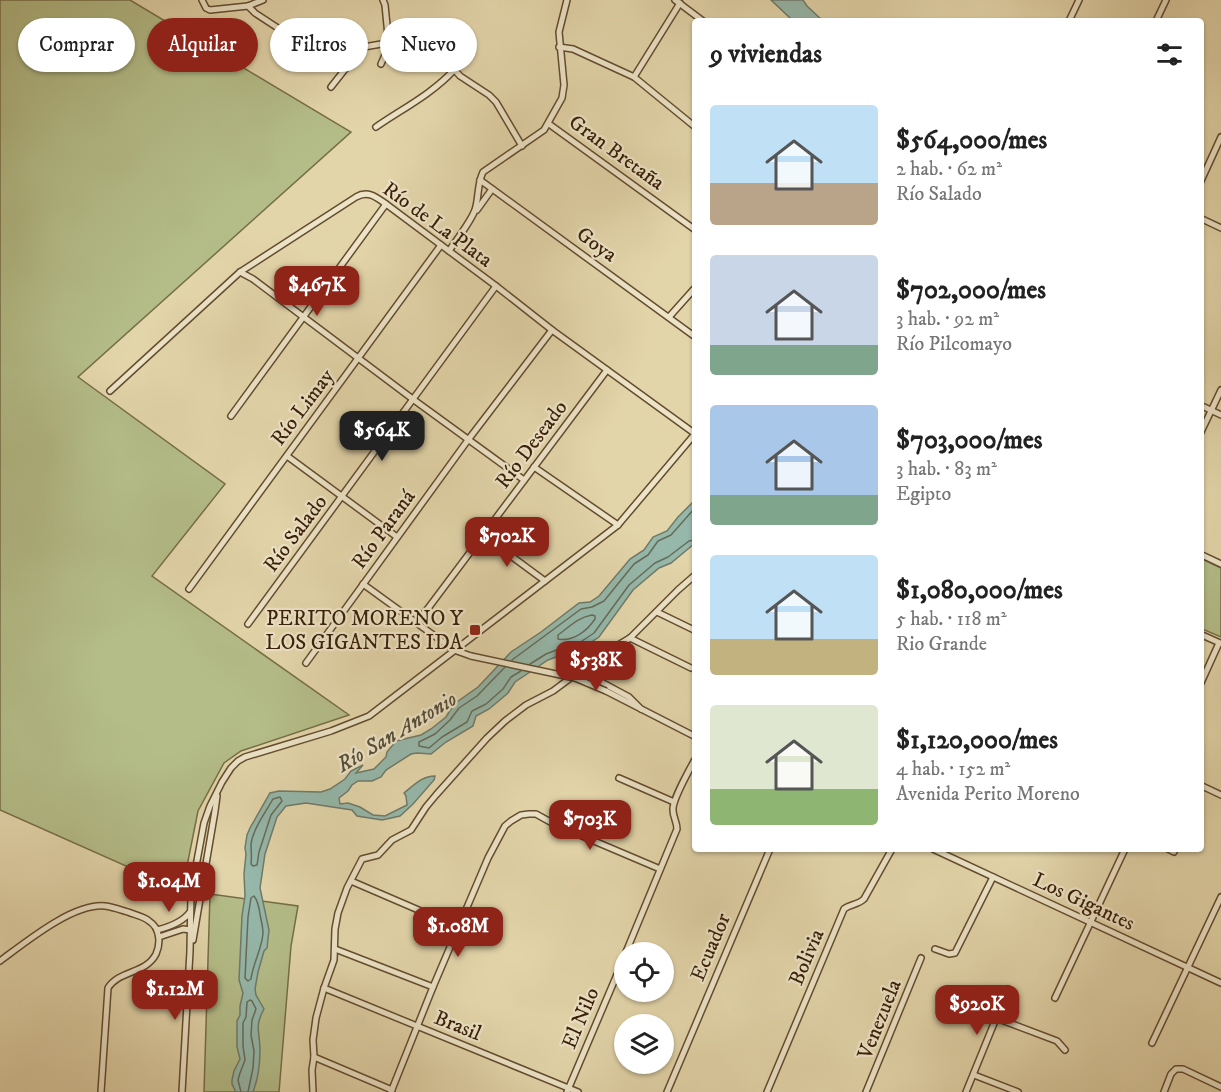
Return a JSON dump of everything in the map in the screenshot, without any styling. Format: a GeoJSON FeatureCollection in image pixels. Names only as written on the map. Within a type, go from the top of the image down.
{"type":"FeatureCollection","features":[{"type":"Feature","properties":{"kind":"street"},"geometry":{"type":"LineString","coordinates":[[201,0],[210,10],[248,6],[262,0]]}},
{"type":"Feature","properties":{"kind":"street"},"geometry":{"type":"LineString","coordinates":[[384,0],[386,18]]}},
{"type":"Feature","properties":{"kind":"street"},"geometry":{"type":"LineString","coordinates":[[474,213],[483,172],[544,130],[562,98],[564,89],[559,47],[560,27],[567,0]]}},
{"type":"Feature","properties":{"kind":"street"},"geometry":{"type":"LineString","coordinates":[[1070,18],[1079,0]]}},
{"type":"Feature","properties":{"kind":"street"},"geometry":{"type":"LineString","coordinates":[[1157,18],[1166,0]]}},
{"type":"Feature","properties":{"kind":"street"},"geometry":{"type":"LineString","coordinates":[[634,77],[677,1],[699,18]]}},
{"type":"Feature","properties":{"kind":"street"},"geometry":{"type":"LineString","coordinates":[[248,6],[270,23]]}},
{"type":"Feature","properties":{"kind":"street"},"geometry":{"type":"LineString","coordinates":[[331,87],[361,49],[380,44]]}},
{"type":"Feature","properties":{"kind":"street"},"geometry":{"type":"LineString","coordinates":[[559,47],[573,49],[634,77],[692,124]]}},
{"type":"Feature","properties":{"kind":"street"},"geometry":{"type":"LineString","coordinates":[[376,128],[397,112],[416,102],[452,72]]}},
{"type":"Feature","properties":{"kind":"street"},"geometry":{"type":"LineString","coordinates":[[456,72],[493,98],[522,146]]}},
{"type":"Feature","properties":{"kind":"street","name":"Gran Bretaña"},"geometry":{"type":"LineString","coordinates":[[549,124],[692,228]]}},
{"type":"Feature","properties":{"kind":"street"},"geometry":{"type":"LineString","coordinates":[[1204,174],[1221,137]]}},
{"type":"Feature","properties":{"kind":"street","name":"Goya"},"geometry":{"type":"LineString","coordinates":[[480,180],[692,334]]}},
{"type":"Feature","properties":{"kind":"street"},"geometry":{"type":"LineString","coordinates":[[449,251],[492,189]]}},
{"type":"Feature","properties":{"kind":"street","name":"Río de La Plata"},"geometry":{"type":"LineString","coordinates":[[110,392],[240,272],[361,194],[368,193],[386,204],[692,433]]}},
{"type":"Feature","properties":{"kind":"street"},"geometry":{"type":"LineString","coordinates":[[231,416],[386,204]]}},
{"type":"Feature","properties":{"kind":"street"},"geometry":{"type":"LineString","coordinates":[[1204,220],[1221,228]]}},
{"type":"Feature","properties":{"kind":"street","name":"Río Limay"},"geometry":{"type":"LineString","coordinates":[[189,589],[441,245]]}},
{"type":"Feature","properties":{"kind":"street"},"geometry":{"type":"LineString","coordinates":[[240,272],[253,279],[524,480]]}},
{"type":"Feature","properties":{"kind":"street","name":"Río Salado"},"geometry":{"type":"LineString","coordinates":[[248,624],[496,286]]}},
{"type":"Feature","properties":{"kind":"street"},"geometry":{"type":"LineString","coordinates":[[669,317],[692,291]]}},
{"type":"Feature","properties":{"kind":"street","name":"Río Paraná"},"geometry":{"type":"LineString","coordinates":[[306,663],[468,440],[552,330]]}},
{"type":"Feature","properties":{"kind":"street","name":"Río Deseado"},"geometry":{"type":"LineString","coordinates":[[417,623],[607,370]]}},
{"type":"Feature","properties":{"kind":"street"},"geometry":{"type":"LineString","coordinates":[[1204,426],[1221,390]]}},
{"type":"Feature","properties":{"kind":"street"},"geometry":{"type":"LineString","coordinates":[[1204,407],[1221,415]]}},
{"type":"Feature","properties":{"kind":"street"},"geometry":{"type":"LineString","coordinates":[[182,1092],[192,886],[204,823],[227,773],[238,761],[253,754],[331,731],[369,716],[618,525],[692,436]]}},
{"type":"Feature","properties":{"kind":"street"},"geometry":{"type":"LineString","coordinates":[[287,456],[397,537]]}},
{"type":"Feature","properties":{"kind":"street"},"geometry":{"type":"LineString","coordinates":[[534,467],[618,525]]}},
{"type":"Feature","properties":{"kind":"street"},"geometry":{"type":"LineString","coordinates":[[484,536],[545,581]]}},
{"type":"Feature","properties":{"kind":"street"},"geometry":{"type":"LineString","coordinates":[[1204,556],[1221,564]]}},
{"type":"Feature","properties":{"kind":"street"},"geometry":{"type":"LineString","coordinates":[[313,1092],[312,1070],[316,1018],[334,960],[334,929],[338,913],[362,859],[378,855],[392,840],[411,830],[431,801],[493,732],[526,705],[553,691],[584,666],[630,638],[692,578]]}},
{"type":"Feature","properties":{"kind":"street"},"geometry":{"type":"LineString","coordinates":[[363,585],[454,650],[471,656],[575,678],[606,691],[692,735]]}},
{"type":"Feature","properties":{"kind":"street"},"geometry":{"type":"LineString","coordinates":[[657,612],[692,629]]}},
{"type":"Feature","properties":{"kind":"street"},"geometry":{"type":"LineString","coordinates":[[1204,636],[1220,643],[1204,677]]}},
{"type":"Feature","properties":{"kind":"street"},"geometry":{"type":"LineString","coordinates":[[630,638],[691,668]]}},
{"type":"Feature","properties":{"kind":"street"},"geometry":{"type":"LineString","coordinates":[[584,666],[584,672],[628,697],[641,709]]}},
{"type":"Feature","properties":{"kind":"street"},"geometry":{"type":"LineString","coordinates":[[630,942],[677,830],[673,812],[674,802],[692,764]]}},
{"type":"Feature","properties":{"kind":"street"},"geometry":{"type":"LineString","coordinates":[[619,778],[674,802]]}},
{"type":"Feature","properties":{"kind":"street"},"geometry":{"type":"LineString","coordinates":[[1204,787],[1221,795]]}},
{"type":"Feature","properties":{"kind":"street"},"geometry":{"type":"LineString","coordinates":[[190,951],[217,793]]}},
{"type":"Feature","properties":{"kind":"street"},"geometry":{"type":"LineString","coordinates":[[314,1057],[391,1091],[488,858],[505,826],[516,817],[536,814],[554,824],[660,869]]}},
{"type":"Feature","properties":{"kind":"street","name":"Ecuador"},"geometry":{"type":"LineString","coordinates":[[667,1092],[769,852]]}},
{"type":"Feature","properties":{"kind":"street","name":"Bolivia"},"geometry":{"type":"LineString","coordinates":[[767,1092],[844,909],[864,899],[890,852]]}},
{"type":"Feature","properties":{"kind":"street","name":"Los Gigantes"},"geometry":{"type":"LineString","coordinates":[[939,852],[1221,983]]}},
{"type":"Feature","properties":{"kind":"street"},"geometry":{"type":"LineString","coordinates":[[1055,998],[1124,852]]}},
{"type":"Feature","properties":{"kind":"street"},"geometry":{"type":"LineString","coordinates":[[935,949],[949,954],[955,953],[993,877]]}},
{"type":"Feature","properties":{"kind":"street"},"geometry":{"type":"LineString","coordinates":[[351,881],[458,927]]}},
{"type":"Feature","properties":{"kind":"street"},"geometry":{"type":"LineString","coordinates":[[1152,1043],[1221,897]]}},
{"type":"Feature","properties":{"kind":"street"},"geometry":{"type":"LineString","coordinates":[[0,960],[58,921],[87,908],[111,907],[150,921],[157,930],[159,937],[156,953],[150,962],[118,977],[108,988],[101,1092]]}},
{"type":"Feature","properties":{"kind":"street"},"geometry":{"type":"LineString","coordinates":[[157,930],[184,919],[191,910]]}},
{"type":"Feature","properties":{"kind":"street"},"geometry":{"type":"LineString","coordinates":[[159,937],[183,929],[190,930]]}},
{"type":"Feature","properties":{"kind":"street"},"geometry":{"type":"LineString","coordinates":[[335,949],[433,987]]}},
{"type":"Feature","properties":{"kind":"street","name":"Venezuela"},"geometry":{"type":"LineString","coordinates":[[866,1092],[921,958]]}},
{"type":"Feature","properties":{"kind":"street","name":"El Nilo"},"geometry":{"type":"LineString","coordinates":[[568,1090],[614,982]]}},
{"type":"Feature","properties":{"kind":"street","name":"Brasil"},"geometry":{"type":"LineString","coordinates":[[324,988],[568,1090],[578,1092]]}},
{"type":"Feature","properties":{"kind":"street"},"geometry":{"type":"LineString","coordinates":[[966,1092],[1008,989]]}},
{"type":"Feature","properties":{"kind":"street"},"geometry":{"type":"LineString","coordinates":[[996,1018],[1057,1041],[1065,1050]]}},
{"type":"Feature","properties":{"kind":"street"},"geometry":{"type":"LineString","coordinates":[[1164,1092],[1171,1074],[1176,1069],[1221,1087]]}},
{"type":"Feature","properties":{"kind":"street"},"geometry":{"type":"LineString","coordinates":[[974,1075],[1018,1092]]}},
{"type":"Feature","properties":{"kind":"green space"},"geometry":{"type":"Polygon","coordinates":[[[0,0],[130,0],[160,18],[147,18],[147,72],[251,72],[351,132],[78,377],[225,484],[152,576],[349,715],[241,751],[224,763],[198,811],[182,891],[0,810],[0,0]]]}},
{"type":"Feature","properties":{"kind":"green space"},"geometry":{"type":"Polygon","coordinates":[[[1204,560],[1221,568],[1221,637],[1204,630],[1204,560]]]}},
{"type":"Feature","properties":{"kind":"green space"},"geometry":{"type":"Polygon","coordinates":[[[210,894],[298,906],[291,946],[279,1092],[204,1092],[210,894]]]}},
{"type":"Feature","properties":{"kind":"water"},"geometry":{"type":"Polygon","coordinates":[[[771,0],[803,0],[820,18],[790,18],[771,0]]]}},
{"type":"Feature","properties":{"kind":"water","name":"Río San Antonio"},"geometry":{"type":"Polygon","coordinates":[[[692,503],[692,546],[671,563],[659,568],[633,590],[599,637],[575,653],[548,660],[515,682],[508,693],[489,709],[476,716],[473,726],[431,754],[411,754],[386,770],[381,777],[372,781],[358,781],[339,798],[340,804],[348,803],[373,815],[385,816],[407,805],[404,793],[415,784],[422,779],[435,776],[413,804],[400,816],[382,820],[357,816],[352,810],[306,803],[286,806],[277,817],[265,854],[260,888],[269,930],[267,948],[264,951],[255,989],[264,1009],[258,1025],[260,1050],[258,1072],[253,1092],[236,1092],[232,1080],[240,1059],[237,1047],[237,1021],[243,993],[239,980],[245,896],[245,848],[250,828],[270,793],[279,791],[321,792],[330,789],[345,779],[351,771],[363,765],[356,773],[374,769],[386,757],[387,752],[396,741],[421,735],[446,717],[454,704],[478,687],[511,652],[579,603],[590,602],[599,596],[630,559],[644,550],[653,537],[667,531],[692,503]]]}},
{"type":"Feature","properties":{"kind":"place","name":"PERITO MORENO Y LOS GIGANTES IDA"},"geometry":{"type":"Point","coordinates":[475,630]}}]}
